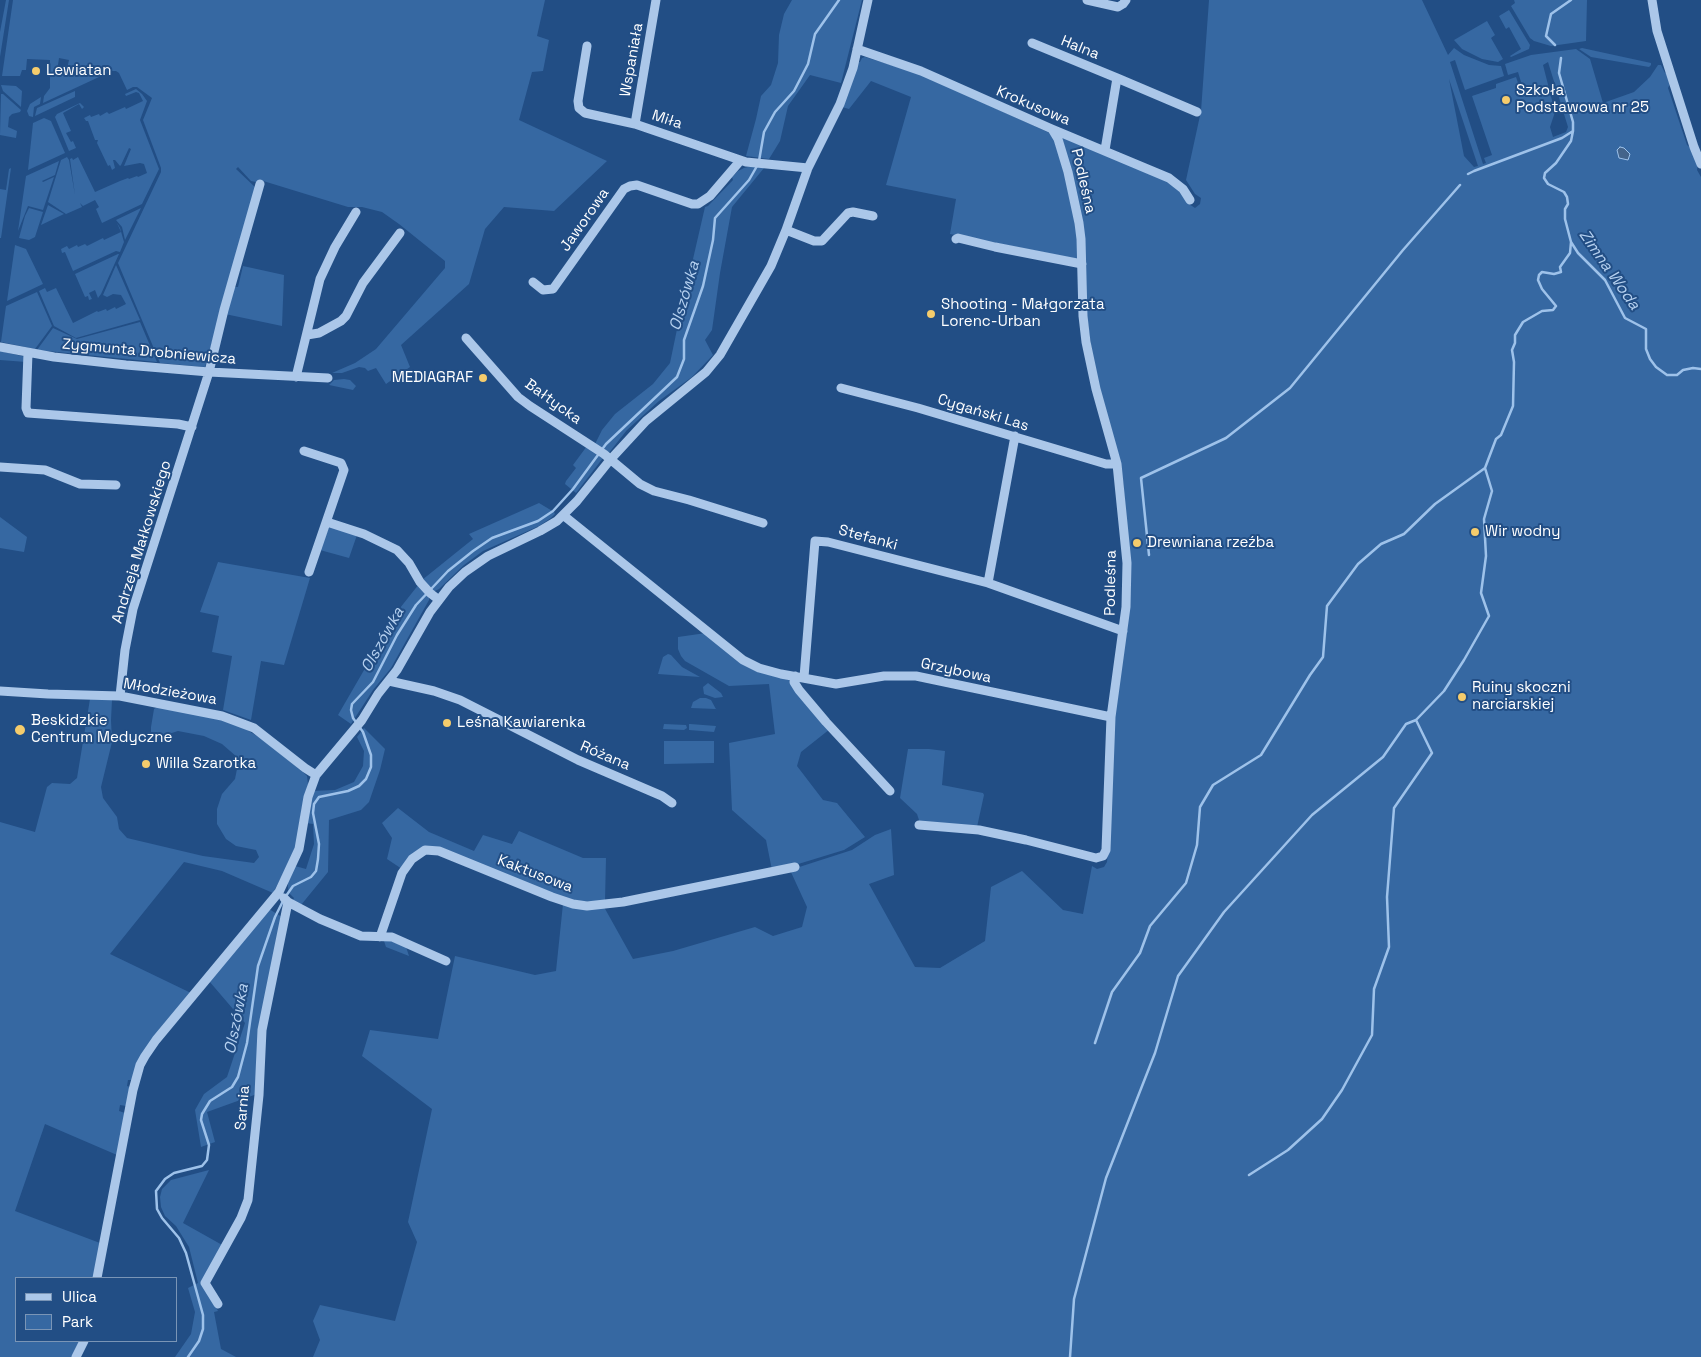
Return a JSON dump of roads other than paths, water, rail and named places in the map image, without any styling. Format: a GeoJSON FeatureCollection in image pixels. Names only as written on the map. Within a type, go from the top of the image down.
{"type":"FeatureCollection","features":[{"type":"Feature","properties":{"kind":"street","name":"Wspaniała"},"geometry":{"type":"LineString","coordinates":[[636,124],[656,0]]}},
{"type":"Feature","properties":{"kind":"street"},"geometry":{"type":"LineString","coordinates":[[97,1277],[128,1114],[140,1066],[156,1040],[283,897],[299,849],[308,797],[316,775],[362,720],[439,600],[456,580],[481,560],[544,529],[563,516],[578,501],[607,457],[714,363],[771,266],[808,168],[840,104],[853,68],[868,0]]}},
{"type":"Feature","properties":{"kind":"street"},"geometry":{"type":"LineString","coordinates":[[1087,0],[1118,7],[1126,0]]}},
{"type":"Feature","properties":{"kind":"street"},"geometry":{"type":"LineString","coordinates":[[1652,0],[1657,31],[1701,164]]}},
{"type":"Feature","properties":{"kind":"street","name":"Halna"},"geometry":{"type":"LineString","coordinates":[[1032,43],[1196,112]]}},
{"type":"Feature","properties":{"kind":"street","name":"Miła"},"geometry":{"type":"LineString","coordinates":[[587,46],[578,102],[579,108],[585,113],[636,124],[743,162],[808,168]]}},
{"type":"Feature","properties":{"kind":"street","name":"Krokusowa"},"geometry":{"type":"LineString","coordinates":[[857,49],[921,71],[1052,129],[1170,178],[1183,188],[1190,200]]}},
{"type":"Feature","properties":{"kind":"street"},"geometry":{"type":"LineString","coordinates":[[1105,150],[1116,78]]}},
{"type":"Feature","properties":{"kind":"street","name":"Podleśna"},"geometry":{"type":"LineString","coordinates":[[919,825],[979,830],[1096,858],[1103,856],[1106,850],[1108,839],[1111,717],[1128,586],[1128,563],[1117,464],[1090,367],[1083,316],[1081,238],[1076,207],[1058,138],[1052,129]]}},
{"type":"Feature","properties":{"kind":"street","name":"Jaworowa"},"geometry":{"type":"LineString","coordinates":[[533,282],[543,290],[553,289],[624,189],[637,185],[692,204],[698,204],[710,196],[743,162]]}},
{"type":"Feature","properties":{"kind":"street","name":"Andrzeja Małkowskiego"},"geometry":{"type":"LineString","coordinates":[[120,696],[125,650],[133,608],[209,372],[224,310],[260,184]]}},
{"type":"Feature","properties":{"kind":"street"},"geometry":{"type":"LineString","coordinates":[[296,377],[320,279],[335,246],[356,212]]}},
{"type":"Feature","properties":{"kind":"street"},"geometry":{"type":"LineString","coordinates":[[786,230],[814,241],[822,242],[848,213],[853,212],[873,216]]}},
{"type":"Feature","properties":{"kind":"street"},"geometry":{"type":"LineString","coordinates":[[307,335],[319,333],[341,321],[346,316],[363,283],[400,233]]}},
{"type":"Feature","properties":{"kind":"street"},"geometry":{"type":"LineString","coordinates":[[956,239],[1082,264]]}},
{"type":"Feature","properties":{"kind":"street","name":"Bałtycka"},"geometry":{"type":"LineString","coordinates":[[466,338],[518,397],[607,457]]}},
{"type":"Feature","properties":{"kind":"street","name":"Zygmunta Drobniewicza"},"geometry":{"type":"LineString","coordinates":[[0,348],[91,362],[209,372],[328,378]]}},
{"type":"Feature","properties":{"kind":"street"},"geometry":{"type":"LineString","coordinates":[[28,353],[26,408],[28,413],[178,424],[192,427]]}},
{"type":"Feature","properties":{"kind":"street","name":"Cygański Las"},"geometry":{"type":"LineString","coordinates":[[841,388],[880,397],[1106,464],[1117,464]]}},
{"type":"Feature","properties":{"kind":"street"},"geometry":{"type":"LineString","coordinates":[[988,584],[1015,436]]}},
{"type":"Feature","properties":{"kind":"street"},"geometry":{"type":"LineString","coordinates":[[304,451],[341,463],[344,470],[328,522],[309,572]]}},
{"type":"Feature","properties":{"kind":"street"},"geometry":{"type":"LineString","coordinates":[[607,457],[648,489],[763,523]]}},
{"type":"Feature","properties":{"kind":"street"},"geometry":{"type":"LineString","coordinates":[[0,467],[45,470],[80,484],[116,485]]}},
{"type":"Feature","properties":{"kind":"street","name":"Grzybowa"},"geometry":{"type":"LineString","coordinates":[[563,516],[743,660],[769,672],[836,684],[892,675],[916,676],[1111,717]]}},
{"type":"Feature","properties":{"kind":"street"},"geometry":{"type":"LineString","coordinates":[[328,522],[391,546],[404,556],[420,582],[430,594],[439,600]]}},
{"type":"Feature","properties":{"kind":"street","name":"Stefanki"},"geometry":{"type":"LineString","coordinates":[[799,677],[815,541],[828,542],[988,584],[1123,631]]}},
{"type":"Feature","properties":{"kind":"street"},"geometry":{"type":"LineString","coordinates":[[799,677],[794,682],[799,690],[890,791]]}},
{"type":"Feature","properties":{"kind":"street","name":"Różana"},"geometry":{"type":"LineString","coordinates":[[389,680],[434,691],[460,700],[578,760],[662,796],[672,803]]}},
{"type":"Feature","properties":{"kind":"street","name":"Młodzieżowa"},"geometry":{"type":"LineString","coordinates":[[0,691],[120,696],[193,709],[243,723],[264,736],[304,768],[316,775]]}},
{"type":"Feature","properties":{"kind":"street","name":"Kaktusowa"},"geometry":{"type":"LineString","coordinates":[[380,937],[402,874],[416,855],[425,850],[439,851],[552,897],[573,904],[587,906],[623,902],[795,867]]}},
{"type":"Feature","properties":{"kind":"street"},"geometry":{"type":"LineString","coordinates":[[283,897],[320,919],[362,936],[392,937],[446,961]]}},
{"type":"Feature","properties":{"kind":"street","name":"Sarnia"},"geometry":{"type":"LineString","coordinates":[[218,1304],[206,1283],[242,1218],[248,1200],[260,1095],[262,1030],[283,897]]}},
{"type":"Feature","properties":{"kind":"street"},"geometry":{"type":"LineString","coordinates":[[76,1357],[84,1342]]}},
{"type":"Feature","properties":{"kind":"waterway","name":"Olszówka"},"geometry":{"type":"LineString","coordinates":[[759,161],[764,132],[775,112],[794,91],[808,64],[815,34],[839,0]]}},
{"type":"Feature","properties":{"kind":"waterway","name":"Zimna Woda"},"geometry":{"type":"LineString","coordinates":[[1555,45],[1546,36],[1551,14],[1571,0]]}},
{"type":"Feature","properties":{"kind":"waterway","name":"Zimna Woda"},"geometry":{"type":"LineString","coordinates":[[1561,58],[1559,73],[1573,122],[1573,131],[1571,141],[1556,163],[1545,173],[1544,178],[1548,184],[1564,192],[1567,197],[1568,204],[1565,209],[1565,219],[1571,242],[1578,253],[1605,280],[1625,318],[1646,329],[1646,349],[1656,367],[1667,375],[1677,375],[1683,370],[1693,368],[1701,369]]}},
{"type":"Feature","properties":{"kind":"waterway"},"geometry":{"type":"LineString","coordinates":[[1468,174],[1562,138],[1573,131]]}},
{"type":"Feature","properties":{"kind":"waterway","name":"Olszówka"},"geometry":{"type":"LineString","coordinates":[[286,896],[293,886],[311,877],[316,871],[319,844],[313,813],[314,804],[319,797],[348,791],[359,786],[366,779],[371,767],[371,755],[363,732],[353,718],[352,704],[373,682],[397,635],[416,605],[448,571],[492,538],[538,521],[553,511],[573,489],[606,444],[677,377],[684,359],[684,340],[703,286],[713,240],[715,218],[749,180],[757,166]]}},
{"type":"Feature","properties":{"kind":"waterway"},"geometry":{"type":"LineString","coordinates":[[1149,555],[1141,478],[1226,438],[1290,388],[1403,250],[1460,185]]}},
{"type":"Feature","properties":{"kind":"waterway"},"geometry":{"type":"LineString","coordinates":[[1095,1043],[1112,992],[1140,953],[1150,926],[1186,883],[1197,845],[1200,807],[1213,785],[1261,755],[1323,657],[1327,606],[1358,564],[1381,544],[1404,534],[1435,504],[1485,468],[1496,439],[1501,435],[1513,406],[1514,362],[1512,350],[1515,343],[1515,335],[1523,322],[1542,311],[1553,310],[1556,306],[1542,289],[1538,280],[1539,275],[1542,272],[1554,274],[1561,272],[1560,267],[1570,253],[1571,242]]}},
{"type":"Feature","properties":{"kind":"waterway"},"geometry":{"type":"LineString","coordinates":[[1070,1357],[1074,1299],[1106,1178],[1155,1053],[1178,976],[1224,912],[1312,815],[1383,757],[1406,724],[1416,720],[1444,691],[1489,616],[1481,593],[1486,556],[1484,519],[1492,491],[1485,468]]}},
{"type":"Feature","properties":{"kind":"waterway"},"geometry":{"type":"LineString","coordinates":[[1249,1175],[1288,1150],[1322,1119],[1342,1090],[1372,1035],[1374,989],[1389,947],[1387,897],[1394,808],[1432,753],[1416,720]]}},
{"type":"Feature","properties":{"kind":"waterway","name":"Olszówka"},"geometry":{"type":"LineString","coordinates":[[188,1357],[199,1341],[203,1329],[203,1315],[186,1253],[179,1238],[157,1209],[156,1191],[165,1179],[174,1173],[202,1166],[207,1160],[209,1145],[201,1120],[202,1114],[210,1101],[232,1087],[238,1077],[247,1043],[258,966],[275,917],[283,901]]}},
{"type":"Feature","properties":{"kind":"place","name":"Lewiatan"},"geometry":{"type":"Point","coordinates":[36,71]}},
{"type":"Feature","properties":{"kind":"place","name":"Szkoła Podstawowa nr 25"},"geometry":{"type":"Point","coordinates":[1506,100]}},
{"type":"Feature","properties":{"kind":"place","name":"Shooting - Małgorzata Lorenc-Urban"},"geometry":{"type":"Point","coordinates":[931,314]}},
{"type":"Feature","properties":{"kind":"place","name":"MEDIAGRAF"},"geometry":{"type":"Point","coordinates":[483,378]}},
{"type":"Feature","properties":{"kind":"place","name":"Wir wodny"},"geometry":{"type":"Point","coordinates":[1475,532]}},
{"type":"Feature","properties":{"kind":"place","name":"Drewniana rzeźba"},"geometry":{"type":"Point","coordinates":[1137,543]}},
{"type":"Feature","properties":{"kind":"place","name":"Ruiny skoczni narciarskiej"},"geometry":{"type":"Point","coordinates":[1462,697]}},
{"type":"Feature","properties":{"kind":"place","name":"Leśna Kawiarenka"},"geometry":{"type":"Point","coordinates":[447,723]}},
{"type":"Feature","properties":{"kind":"place","name":"Beskidzkie Centrum Medyczne"},"geometry":{"type":"Point","coordinates":[20,730]}},
{"type":"Feature","properties":{"kind":"place","name":"Willa Szarotka"},"geometry":{"type":"Point","coordinates":[146,764]}}]}
